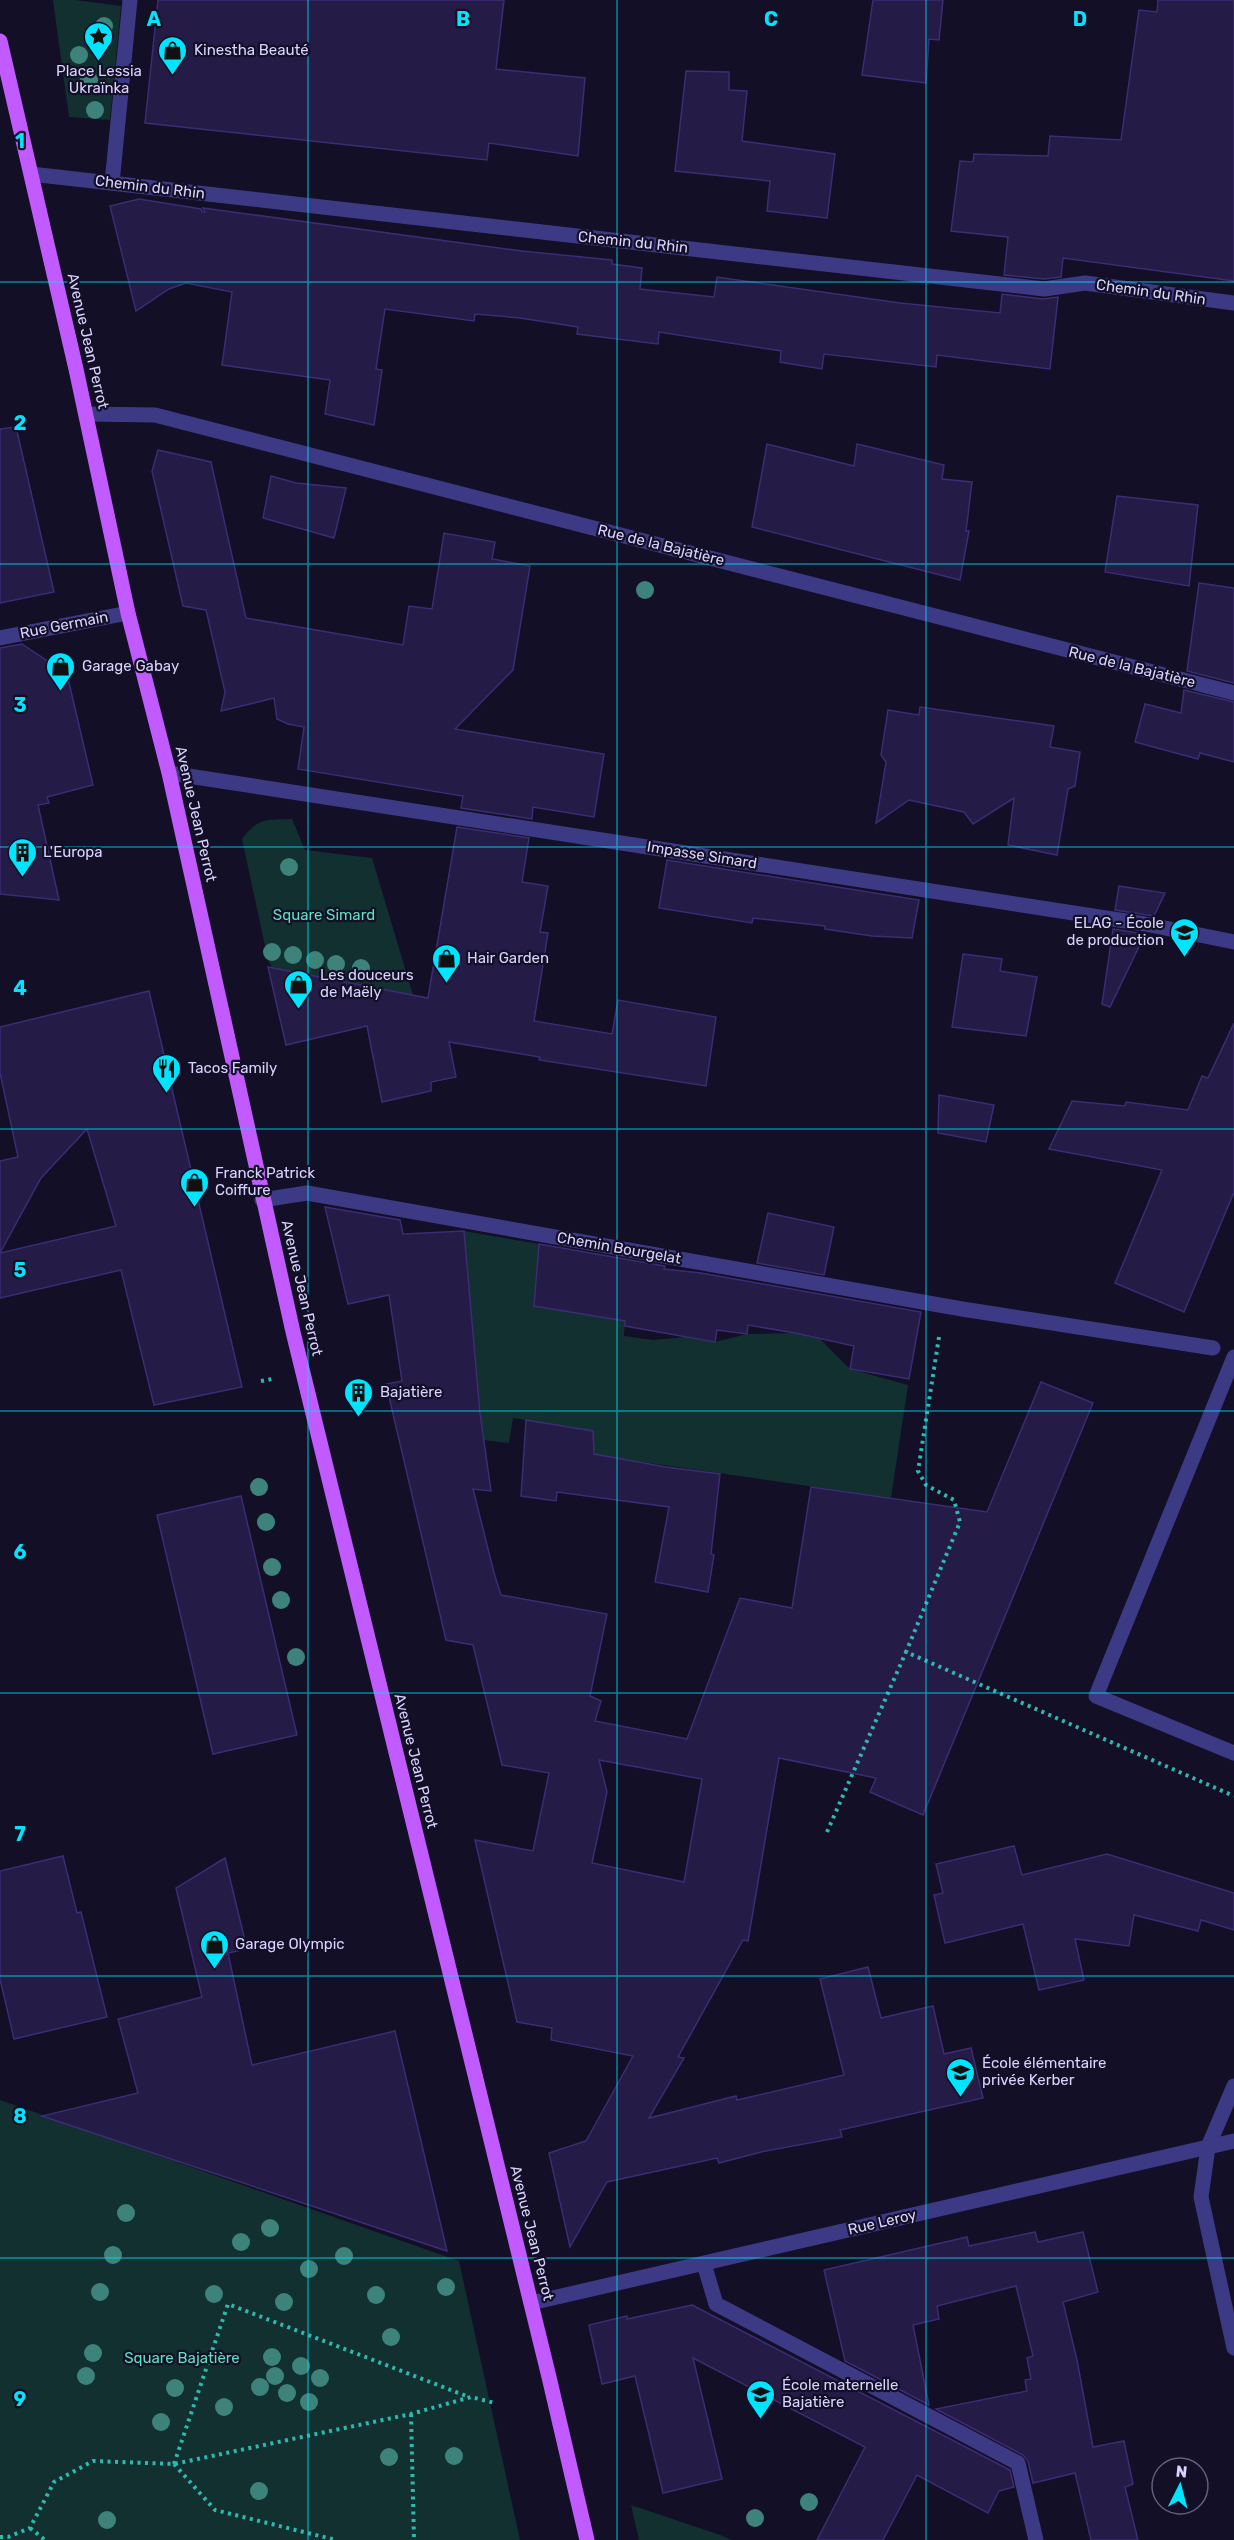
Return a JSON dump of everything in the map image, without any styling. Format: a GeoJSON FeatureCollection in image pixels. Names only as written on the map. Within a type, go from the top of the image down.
{"type":"FeatureCollection","features":[{"type":"Feature","properties":{"kind":"main road","name":"Avenue Jean Perrot"},"geometry":{"type":"LineString","coordinates":[[0,41],[86,414],[128,613],[169,773],[262,1200],[587,2540]]}},
{"type":"Feature","properties":{"kind":"street"},"geometry":{"type":"LineString","coordinates":[[112,183],[130,0]]}},
{"type":"Feature","properties":{"kind":"street","name":"Chemin du Rhin"},"geometry":{"type":"LineString","coordinates":[[31,174],[1044,289],[1085,283],[1234,303]]}},
{"type":"Feature","properties":{"kind":"street","name":"Rue de la Bajatière"},"geometry":{"type":"LineString","coordinates":[[86,414],[155,415],[1234,693]]}},
{"type":"Feature","properties":{"kind":"street","name":"Rue Germain"},"geometry":{"type":"LineString","coordinates":[[0,638],[128,613]]}},
{"type":"Feature","properties":{"kind":"street","name":"Impasse Simard"},"geometry":{"type":"LineString","coordinates":[[169,773],[1145,924],[1234,942]]}},
{"type":"Feature","properties":{"kind":"street","name":"Chemin Bourgelat"},"geometry":{"type":"LineString","coordinates":[[262,1200],[307,1193],[975,1312],[1213,1348]]}},
{"type":"Feature","properties":{"kind":"street"},"geometry":{"type":"LineString","coordinates":[[1234,1357],[1096,1696],[1234,1753]]}},
{"type":"Feature","properties":{"kind":"street"},"geometry":{"type":"LineString","coordinates":[[1234,2086],[1208,2147],[1201,2197],[1234,2348]]}},
{"type":"Feature","properties":{"kind":"street","name":"Rue Leroy"},"geometry":{"type":"LineString","coordinates":[[531,2303],[1234,2141]]}},
{"type":"Feature","properties":{"kind":"street"},"geometry":{"type":"LineString","coordinates":[[704,2264],[716,2304],[1018,2463],[1036,2540]]}},
{"type":"Feature","properties":{"kind":"path"},"geometry":{"type":"LineString","coordinates":[[827,1832],[960,1522],[954,1500],[926,1485],[918,1472],[940,1327]]}},
{"type":"Feature","properties":{"kind":"path"},"geometry":{"type":"LineString","coordinates":[[906,1652],[1234,1796]]}},
{"type":"Feature","properties":{"kind":"path"},"geometry":{"type":"LineString","coordinates":[[174,2464],[228,2304],[471,2397],[495,2403]]}},
{"type":"Feature","properties":{"kind":"path"},"geometry":{"type":"LineString","coordinates":[[0,2537],[8,2537],[30,2528],[54,2482],[93,2462],[174,2464],[411,2414],[471,2397]]}},
{"type":"Feature","properties":{"kind":"path"},"geometry":{"type":"LineString","coordinates":[[411,2414],[414,2540]]}},
{"type":"Feature","properties":{"kind":"path"},"geometry":{"type":"LineString","coordinates":[[174,2464],[215,2510],[336,2540]]}},
{"type":"Feature","properties":{"kind":"path"},"geometry":{"type":"LineString","coordinates":[[30,2528],[45,2540]]}},
{"type":"Feature","properties":{"kind":"green space"},"geometry":{"type":"Polygon","coordinates":[[[53,0],[75,0],[121,6],[110,120],[69,117],[53,0]]]}},
{"type":"Feature","properties":{"kind":"green space","name":"Square Simard"},"geometry":{"type":"Polygon","coordinates":[[[276,819],[292,819],[305,850],[372,858],[413,995],[272,968],[268,960],[242,839],[258,823],[276,819]]]}},
{"type":"Feature","properties":{"kind":"green space"},"geometry":{"type":"Polygon","coordinates":[[[464,1231],[539,1244],[534,1306],[625,1321],[624,1336],[653,1340],[685,1337],[715,1342],[747,1334],[795,1333],[818,1337],[850,1369],[908,1385],[891,1498],[594,1455],[593,1431],[513,1418],[509,1443],[483,1440],[464,1231]]]}},
{"type":"Feature","properties":{"kind":"green space","name":"Square Bajatière"},"geometry":{"type":"Polygon","coordinates":[[[0,2100],[459,2261],[520,2540],[0,2540],[0,2100]]]}},
{"type":"Feature","properties":{"kind":"green space"},"geometry":{"type":"Polygon","coordinates":[[[631,2505],[723,2536],[731,2540],[639,2540],[631,2505]]]}},
{"type":"Feature","properties":{"kind":"building"},"geometry":{"type":"Polygon","coordinates":[[[158,0],[504,0],[496,69],[585,78],[578,156],[489,143],[487,160],[145,123],[158,0]]]}},
{"type":"Feature","properties":{"kind":"building"},"geometry":{"type":"Polygon","coordinates":[[[873,0],[943,0],[939,40],[929,39],[926,83],[862,75],[873,0]]]}},
{"type":"Feature","properties":{"kind":"building"},"geometry":{"type":"Polygon","coordinates":[[[1158,0],[1234,0],[1234,281],[1063,258],[1061,277],[1044,279],[1004,275],[1008,237],[951,231],[960,161],[973,162],[974,154],[1048,156],[1050,136],[1121,140],[1139,10],[1157,12],[1158,0]]]}},
{"type":"Feature","properties":{"kind":"building"},"geometry":{"type":"Polygon","coordinates":[[[686,71],[729,72],[729,90],[747,91],[742,141],[835,154],[827,218],[767,211],[770,181],[675,171],[686,71]]]}},
{"type":"Feature","properties":{"kind":"building"},"geometry":{"type":"Polygon","coordinates":[[[139,199],[201,209],[202,212],[205,212],[203,208],[522,251],[612,260],[612,264],[642,268],[640,289],[714,297],[717,277],[900,303],[1000,313],[1002,294],[1043,299],[1058,297],[1050,369],[937,355],[936,367],[824,354],[822,369],[780,362],[781,351],[659,332],[658,344],[577,334],[578,327],[520,318],[475,314],[474,321],[385,309],[376,369],[382,370],[374,425],[325,414],[330,380],[222,365],[232,292],[186,283],[169,289],[136,311],[110,206],[139,199]]]}},
{"type":"Feature","properties":{"kind":"building"},"geometry":{"type":"Polygon","coordinates":[[[16,427],[54,592],[0,603],[0,429],[16,427]]]}},
{"type":"Feature","properties":{"kind":"building"},"geometry":{"type":"Polygon","coordinates":[[[767,444],[854,466],[857,444],[944,465],[942,479],[972,482],[966,531],[969,531],[960,580],[752,527],[767,444]]]}},
{"type":"Feature","properties":{"kind":"building"},"geometry":{"type":"Polygon","coordinates":[[[158,450],[211,462],[246,618],[403,645],[409,606],[432,609],[444,533],[495,542],[492,559],[530,566],[513,670],[455,729],[604,754],[594,817],[533,807],[532,819],[461,808],[463,796],[298,769],[304,727],[277,719],[274,698],[221,711],[225,692],[206,610],[183,606],[152,471],[158,450]]]}},
{"type":"Feature","properties":{"kind":"building"},"geometry":{"type":"Polygon","coordinates":[[[271,476],[296,483],[346,488],[334,538],[263,518],[271,476]]]}},
{"type":"Feature","properties":{"kind":"building"},"geometry":{"type":"Polygon","coordinates":[[[1117,496],[1198,505],[1189,586],[1105,572],[1117,496]]]}},
{"type":"Feature","properties":{"kind":"building"},"geometry":{"type":"Polygon","coordinates":[[[1199,583],[1234,588],[1234,683],[1187,671],[1199,583]]]}},
{"type":"Feature","properties":{"kind":"building"},"geometry":{"type":"Polygon","coordinates":[[[22,644],[67,674],[93,785],[47,797],[49,803],[38,805],[59,900],[0,894],[0,648],[22,644]]]}},
{"type":"Feature","properties":{"kind":"building"},"geometry":{"type":"Polygon","coordinates":[[[1184,690],[1234,702],[1234,762],[1200,753],[1198,759],[1135,742],[1145,704],[1181,713],[1184,690]]]}},
{"type":"Feature","properties":{"kind":"building"},"geometry":{"type":"Polygon","coordinates":[[[920,707],[1054,726],[1050,747],[1080,752],[1075,786],[1068,789],[1057,855],[1008,845],[1014,798],[973,824],[964,812],[909,800],[876,823],[886,762],[881,755],[888,710],[919,715],[920,707]]]}},
{"type":"Feature","properties":{"kind":"building"},"geometry":{"type":"Polygon","coordinates":[[[457,827],[529,838],[522,882],[548,886],[540,932],[548,933],[534,1021],[612,1034],[618,1000],[716,1017],[706,1086],[539,1060],[540,1057],[449,1042],[456,1077],[431,1082],[431,1091],[382,1102],[367,1026],[286,1045],[268,967],[428,998],[457,827]]]}},
{"type":"Feature","properties":{"kind":"building"},"geometry":{"type":"Polygon","coordinates":[[[667,860],[919,900],[912,938],[872,936],[825,929],[825,926],[753,918],[752,923],[659,908],[667,860]]]}},
{"type":"Feature","properties":{"kind":"building"},"geometry":{"type":"Polygon","coordinates":[[[1119,886],[1165,893],[1154,916],[1115,910],[1119,886]]]}},
{"type":"Feature","properties":{"kind":"building"},"geometry":{"type":"Polygon","coordinates":[[[1113,929],[1145,934],[1110,1007],[1102,1004],[1113,929]]]}},
{"type":"Feature","properties":{"kind":"building"},"geometry":{"type":"Polygon","coordinates":[[[963,954],[1002,959],[1000,971],[1037,977],[1026,1036],[952,1027],[963,954]]]}},
{"type":"Feature","properties":{"kind":"building"},"geometry":{"type":"Polygon","coordinates":[[[149,991],[242,1387],[154,1405],[121,1270],[0,1298],[0,1253],[0,1161],[18,1157],[0,1073],[0,1027],[149,991]],[[87,1129],[41,1178],[0,1253],[116,1226],[87,1129]]]}},
{"type":"Feature","properties":{"kind":"building"},"geometry":{"type":"Polygon","coordinates":[[[1234,1023],[1234,1192],[1184,1312],[1115,1283],[1162,1170],[1049,1149],[1072,1101],[1125,1106],[1126,1102],[1188,1110],[1202,1076],[1208,1078],[1234,1023]]]}},
{"type":"Feature","properties":{"kind":"building"},"geometry":{"type":"Polygon","coordinates":[[[939,1095],[994,1105],[986,1142],[938,1133],[939,1095]]]}},
{"type":"Feature","properties":{"kind":"building"},"geometry":{"type":"Polygon","coordinates":[[[325,1207],[400,1220],[403,1234],[464,1231],[480,1413],[491,1491],[473,1489],[501,1595],[607,1614],[590,1696],[601,1701],[595,1721],[687,1739],[740,1598],[792,1608],[811,1487],[987,1512],[1041,1382],[1093,1403],[923,1815],[870,1792],[876,1778],[779,1758],[748,1941],[743,1940],[678,2057],[684,2058],[649,2118],[736,2096],[737,2100],[844,2075],[820,1979],[868,1967],[881,2018],[933,2006],[944,2054],[971,2048],[983,2098],[840,2130],[842,2137],[761,2152],[719,2163],[717,2158],[607,2182],[570,2247],[549,2153],[586,2141],[633,2056],[551,2040],[552,2028],[517,2022],[475,1840],[533,1851],[549,1773],[502,1765],[473,1645],[446,1640],[386,1384],[402,1381],[389,1295],[348,1304],[325,1207]],[[599,1760],[607,1792],[592,1863],[684,1882],[702,1779],[599,1760]]]}},
{"type":"Feature","properties":{"kind":"building"},"geometry":{"type":"Polygon","coordinates":[[[768,1213],[834,1227],[824,1275],[757,1263],[768,1213]]]}},
{"type":"Feature","properties":{"kind":"building"},"geometry":{"type":"Polygon","coordinates":[[[539,1244],[665,1266],[664,1269],[701,1273],[921,1312],[909,1379],[850,1369],[854,1346],[795,1333],[748,1325],[747,1334],[717,1330],[715,1342],[625,1326],[625,1321],[534,1306],[539,1244]]]}},
{"type":"Feature","properties":{"kind":"building"},"geometry":{"type":"Polygon","coordinates":[[[526,1420],[593,1431],[594,1454],[720,1474],[711,1554],[714,1555],[708,1592],[655,1582],[669,1507],[557,1492],[556,1501],[521,1496],[526,1420]]]}},
{"type":"Feature","properties":{"kind":"building"},"geometry":{"type":"Polygon","coordinates":[[[241,1496],[297,1735],[213,1754],[157,1515],[241,1496]]]}},
{"type":"Feature","properties":{"kind":"building"},"geometry":{"type":"Polygon","coordinates":[[[1014,1846],[1022,1875],[1107,1854],[1234,1893],[1234,1930],[1201,1920],[1198,1931],[1134,1915],[1129,1946],[1075,1939],[1084,1980],[1039,1990],[1023,1924],[945,1943],[934,1895],[943,1893],[936,1864],[1014,1846]]]}},
{"type":"Feature","properties":{"kind":"building"},"geometry":{"type":"Polygon","coordinates":[[[63,1856],[77,1913],[81,1912],[107,2017],[14,2039],[0,1979],[0,1871],[63,1856]]]}},
{"type":"Feature","properties":{"kind":"building"},"geometry":{"type":"Polygon","coordinates":[[[225,1858],[247,1949],[228,1953],[252,2065],[395,2031],[447,2251],[42,2116],[138,2093],[118,2019],[202,1997],[176,1888],[225,1858]]]}},
{"type":"Feature","properties":{"kind":"building"},"geometry":{"type":"Polygon","coordinates":[[[1035,2232],[1038,2242],[1083,2232],[1098,2292],[1063,2302],[1077,2360],[1093,2447],[1124,2441],[1133,2484],[1125,2487],[1138,2540],[1091,2540],[1075,2473],[1033,2483],[1028,2461],[1023,2455],[936,2409],[1027,2391],[1025,2380],[1031,2379],[1027,2358],[1033,2356],[1016,2286],[937,2306],[939,2319],[913,2325],[929,2405],[845,2361],[824,2270],[967,2237],[969,2246],[1035,2232]]]}},
{"type":"Feature","properties":{"kind":"building"},"geometry":{"type":"Polygon","coordinates":[[[692,2305],[1010,2470],[1014,2487],[999,2491],[988,2513],[917,2475],[883,2540],[817,2540],[865,2447],[693,2358],[722,2479],[663,2493],[635,2376],[602,2384],[589,2325],[692,2305]]]}},
{"type":"Feature","properties":{"kind":"place","name":"Place Lessia Ukraïnka"},"geometry":{"type":"Point","coordinates":[99,62]}},
{"type":"Feature","properties":{"kind":"place","name":"Kinestha Beauté"},"geometry":{"type":"Point","coordinates":[173,76]}},
{"type":"Feature","properties":{"kind":"place","name":"Garage Gabay"},"geometry":{"type":"Point","coordinates":[61,692]}},
{"type":"Feature","properties":{"kind":"place","name":"L'Europa"},"geometry":{"type":"Point","coordinates":[22,878]}},
{"type":"Feature","properties":{"kind":"place","name":"ELAG - École de production"},"geometry":{"type":"Point","coordinates":[1185,958]}},
{"type":"Feature","properties":{"kind":"place","name":"Hair Garden"},"geometry":{"type":"Point","coordinates":[446,984]}},
{"type":"Feature","properties":{"kind":"place","name":"Les douceurs de Maëly"},"geometry":{"type":"Point","coordinates":[299,1010]}},
{"type":"Feature","properties":{"kind":"place","name":"Tacos Family"},"geometry":{"type":"Point","coordinates":[167,1094]}},
{"type":"Feature","properties":{"kind":"place","name":"Franck Patrick Coiffure"},"geometry":{"type":"Point","coordinates":[194,1208]}},
{"type":"Feature","properties":{"kind":"place","name":"Bajatière"},"geometry":{"type":"Point","coordinates":[359,1418]}},
{"type":"Feature","properties":{"kind":"place","name":"Garage Olympic"},"geometry":{"type":"Point","coordinates":[214,1970]}},
{"type":"Feature","properties":{"kind":"place","name":"École élémentaire privée Kerber"},"geometry":{"type":"Point","coordinates":[961,2098]}},
{"type":"Feature","properties":{"kind":"place","name":"École maternelle Bajatière"},"geometry":{"type":"Point","coordinates":[761,2420]}}]}
